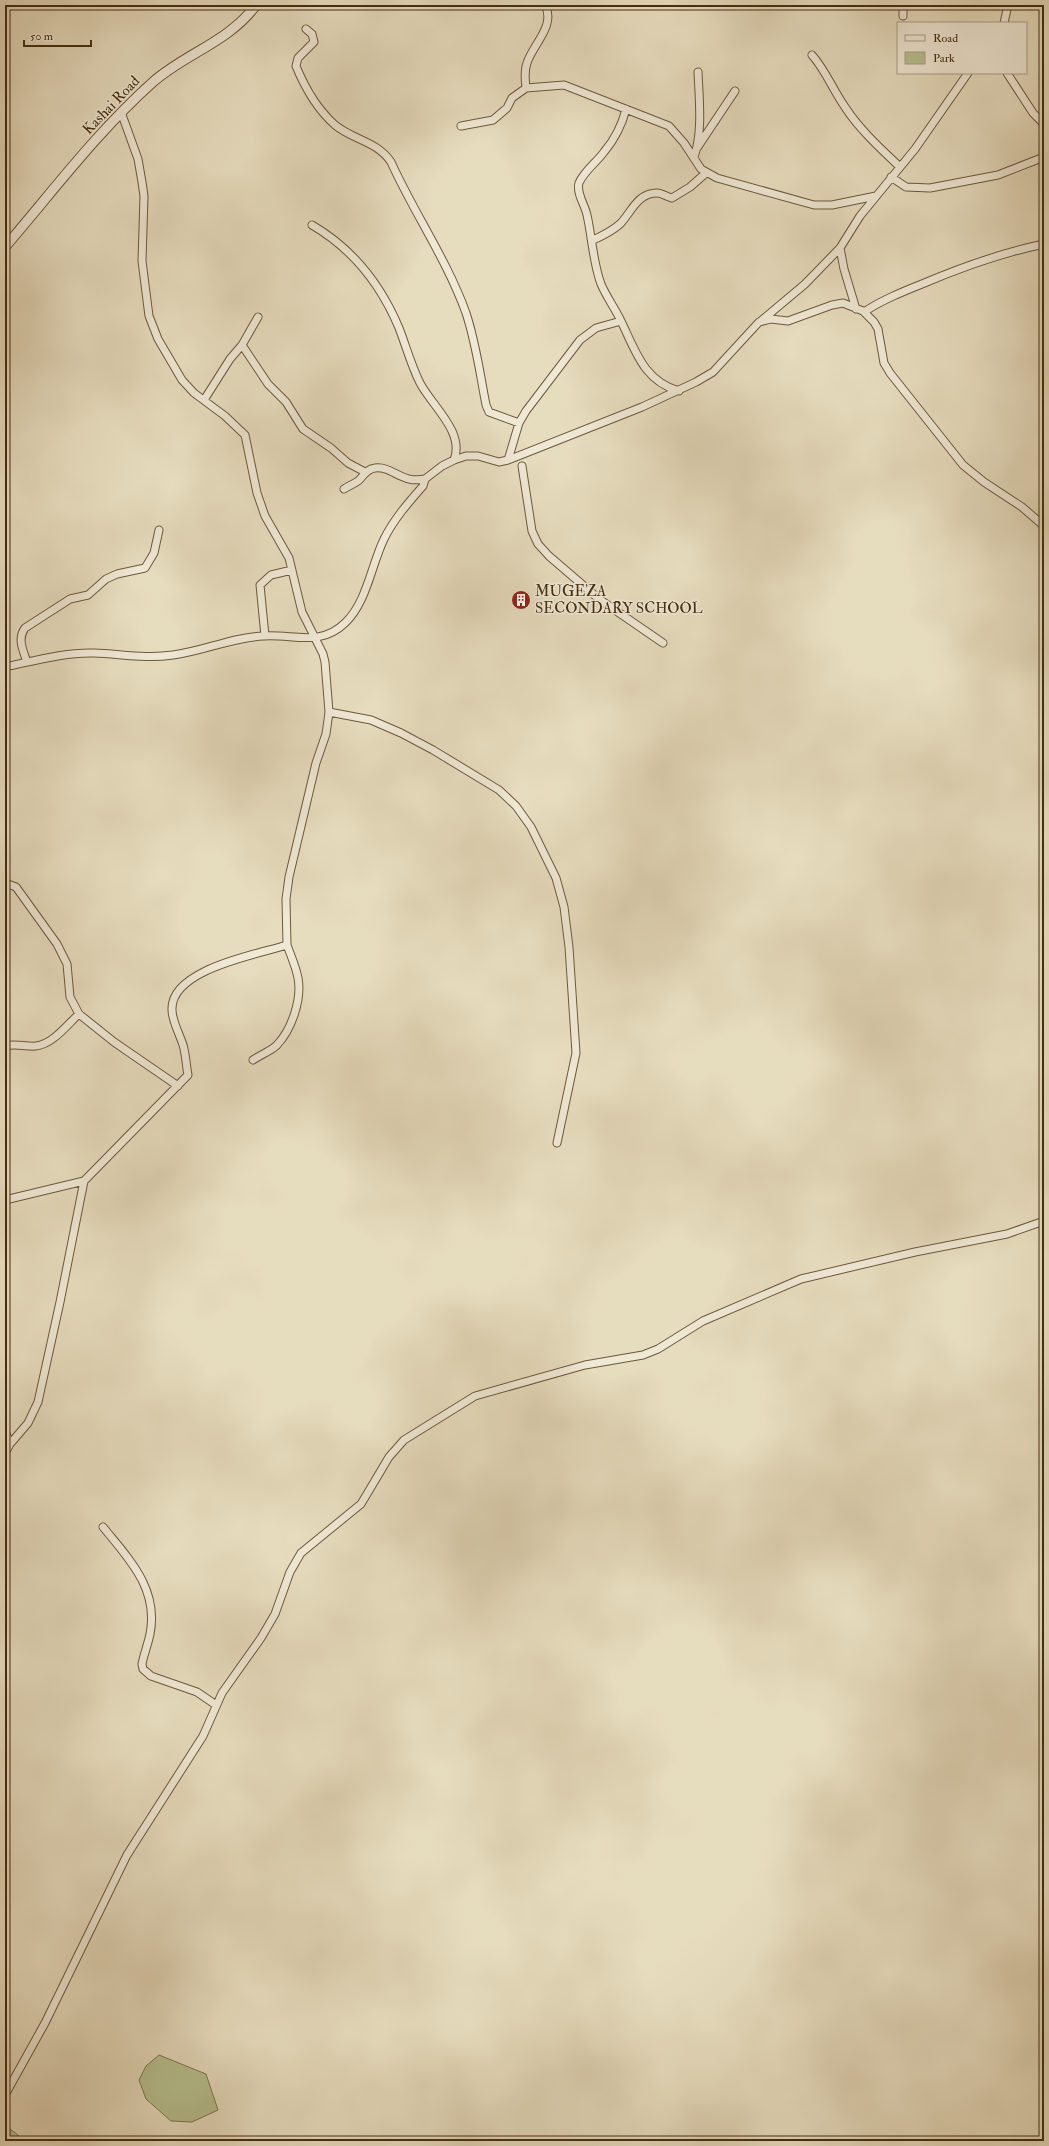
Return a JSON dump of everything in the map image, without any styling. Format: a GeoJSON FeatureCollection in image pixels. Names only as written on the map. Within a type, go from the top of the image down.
{"type":"FeatureCollection","features":[{"type":"Feature","properties":{"kind":"street","name":"Kashai Road"},"geometry":{"type":"LineString","coordinates":[[5,247],[121,112],[155,81],[221,39],[241,24],[256,5]]}},
{"type":"Feature","properties":{"kind":"street"},"geometry":{"type":"LineString","coordinates":[[526,88],[526,64],[545,30],[549,18],[545,5]]}},
{"type":"Feature","properties":{"kind":"street"},"geometry":{"type":"LineString","coordinates":[[903,5],[903,16]]}},
{"type":"Feature","properties":{"kind":"street"},"geometry":{"type":"LineString","coordinates":[[1004,22],[1008,5]]}},
{"type":"Feature","properties":{"kind":"street"},"geometry":{"type":"LineString","coordinates":[[306,29],[312,34],[314,42],[298,58],[296,66],[309,93],[336,125],[375,145],[385,152],[456,288],[477,354],[486,405],[489,412],[519,423]]}},
{"type":"Feature","properties":{"kind":"street"},"geometry":{"type":"LineString","coordinates":[[812,55],[822,67],[844,107],[900,167]]}},
{"type":"Feature","properties":{"kind":"street"},"geometry":{"type":"LineString","coordinates":[[694,157],[697,148],[700,102],[698,72]]}},
{"type":"Feature","properties":{"kind":"street"},"geometry":{"type":"LineString","coordinates":[[344,489],[356,482],[365,472],[373,468],[383,468],[415,482],[426,479],[442,466],[466,456],[478,456],[499,462],[508,460],[679,391],[713,372],[759,322],[805,284],[840,248],[852,228],[900,167],[967,74]]}},
{"type":"Feature","properties":{"kind":"street"},"geometry":{"type":"LineString","coordinates":[[1008,74],[1033,113],[1044,124]]}},
{"type":"Feature","properties":{"kind":"street"},"geometry":{"type":"LineString","coordinates":[[461,126],[493,120],[507,108],[512,98],[526,88],[564,85],[668,126],[676,132],[701,169],[706,173],[722,180],[814,205],[832,205],[876,196]]}},
{"type":"Feature","properties":{"kind":"street"},"geometry":{"type":"LineString","coordinates":[[697,148],[735,91]]}},
{"type":"Feature","properties":{"kind":"street"},"geometry":{"type":"LineString","coordinates":[[626,109],[623,122],[611,142],[579,184],[579,191],[586,209],[602,284],[637,355],[647,369],[666,387],[679,391]]}},
{"type":"Feature","properties":{"kind":"street"},"geometry":{"type":"LineString","coordinates":[[121,112],[138,159],[144,196],[142,261],[149,316],[158,339],[182,380],[194,393],[245,435],[257,493],[265,516],[289,558],[302,612],[323,654],[325,662],[329,712],[326,734],[316,763],[289,877],[286,899],[287,945],[298,978],[298,999],[287,1032],[276,1046],[253,1060]]}},
{"type":"Feature","properties":{"kind":"street"},"geometry":{"type":"LineString","coordinates":[[891,177],[906,186],[930,188],[998,175],[1044,157]]}},
{"type":"Feature","properties":{"kind":"street"},"geometry":{"type":"LineString","coordinates":[[593,240],[620,224],[631,206],[646,196],[656,193],[672,198],[690,187],[706,173]]}},
{"type":"Feature","properties":{"kind":"street"},"geometry":{"type":"LineString","coordinates":[[312,225],[330,235],[345,248],[365,269],[385,299],[420,382],[441,411],[451,432],[457,452],[454,460]]}},
{"type":"Feature","properties":{"kind":"street"},"geometry":{"type":"LineString","coordinates":[[864,312],[880,302],[955,270],[998,255],[1044,244]]}},
{"type":"Feature","properties":{"kind":"street"},"geometry":{"type":"LineString","coordinates":[[840,248],[844,269],[856,309]]}},
{"type":"Feature","properties":{"kind":"street"},"geometry":{"type":"LineString","coordinates":[[759,322],[770,319],[788,320],[832,305],[843,303],[864,312],[874,322],[878,329],[884,363],[890,373],[963,465],[984,482],[1022,507],[1044,526]]}},
{"type":"Feature","properties":{"kind":"street"},"geometry":{"type":"LineString","coordinates":[[204,400],[230,359],[242,345],[258,317]]}},
{"type":"Feature","properties":{"kind":"street"},"geometry":{"type":"LineString","coordinates":[[508,460],[519,423],[539,391],[580,340],[596,328],[621,321]]}},
{"type":"Feature","properties":{"kind":"street"},"geometry":{"type":"LineString","coordinates":[[242,345],[268,384],[286,402],[303,429],[331,448],[348,463],[365,472]]}},
{"type":"Feature","properties":{"kind":"street"},"geometry":{"type":"LineString","coordinates":[[522,466],[532,531],[538,544],[549,556],[610,608],[664,643]]}},
{"type":"Feature","properties":{"kind":"street"},"geometry":{"type":"LineString","coordinates":[[5,667],[73,654],[95,653],[142,657],[173,655],[200,650],[241,639],[265,636],[324,637],[345,624],[354,613],[366,591],[372,566],[393,521],[423,486],[426,479]]}},
{"type":"Feature","properties":{"kind":"street"},"geometry":{"type":"LineString","coordinates":[[27,662],[20,641],[21,634],[26,628],[70,599],[88,596],[106,579],[117,574],[145,568],[154,553],[159,530]]}},
{"type":"Feature","properties":{"kind":"street"},"geometry":{"type":"LineString","coordinates":[[265,636],[260,585],[270,574],[292,570]]}},
{"type":"Feature","properties":{"kind":"street"},"geometry":{"type":"LineString","coordinates":[[329,712],[371,720],[401,733],[433,750],[499,790],[516,806],[531,827],[556,878],[564,907],[569,946],[576,1054],[557,1143]]}},
{"type":"Feature","properties":{"kind":"street"},"geometry":{"type":"LineString","coordinates":[[5,883],[16,887],[57,944],[67,964],[70,996],[79,1014],[114,1042],[178,1086]]}},
{"type":"Feature","properties":{"kind":"street"},"geometry":{"type":"LineString","coordinates":[[5,1200],[84,1181],[188,1075],[183,1047],[172,1010],[179,991],[212,966],[238,957],[287,945]]}},
{"type":"Feature","properties":{"kind":"street"},"geometry":{"type":"LineString","coordinates":[[5,1046],[18,1044],[34,1046],[42,1044],[79,1014]]}},
{"type":"Feature","properties":{"kind":"street"},"geometry":{"type":"LineString","coordinates":[[5,1454],[10,1444],[28,1423],[38,1402],[84,1181]]}},
{"type":"Feature","properties":{"kind":"street"},"geometry":{"type":"LineString","coordinates":[[5,2095],[45,2023],[127,1855],[193,1753],[203,1736],[216,1705],[275,1614],[290,1572],[301,1553],[361,1504],[390,1457],[404,1440],[475,1396],[592,1363],[643,1354],[658,1349],[703,1321],[801,1279],[915,1252],[1007,1234],[1044,1221]]}},
{"type":"Feature","properties":{"kind":"street"},"geometry":{"type":"LineString","coordinates":[[5,1431],[10,1444]]}},
{"type":"Feature","properties":{"kind":"street"},"geometry":{"type":"LineString","coordinates":[[103,1527],[131,1562],[145,1583],[150,1599],[150,1633],[142,1664],[143,1669],[151,1676],[197,1692],[216,1705]]}},
{"type":"Feature","properties":{"kind":"green space"},"geometry":{"type":"Polygon","coordinates":[[[159,2055],[206,2074],[218,2110],[192,2122],[171,2121],[146,2099],[139,2080],[146,2066],[159,2055]]]}},
{"type":"Feature","properties":{"kind":"green space"},"geometry":{"type":"Polygon","coordinates":[[[5,2125],[18,2135],[21,2141],[5,2141],[5,2125]]]}},
{"type":"Feature","properties":{"kind":"place","name":"MUGEZA SECONDARY SCHOOL"},"geometry":{"type":"Point","coordinates":[521,600]}}]}
